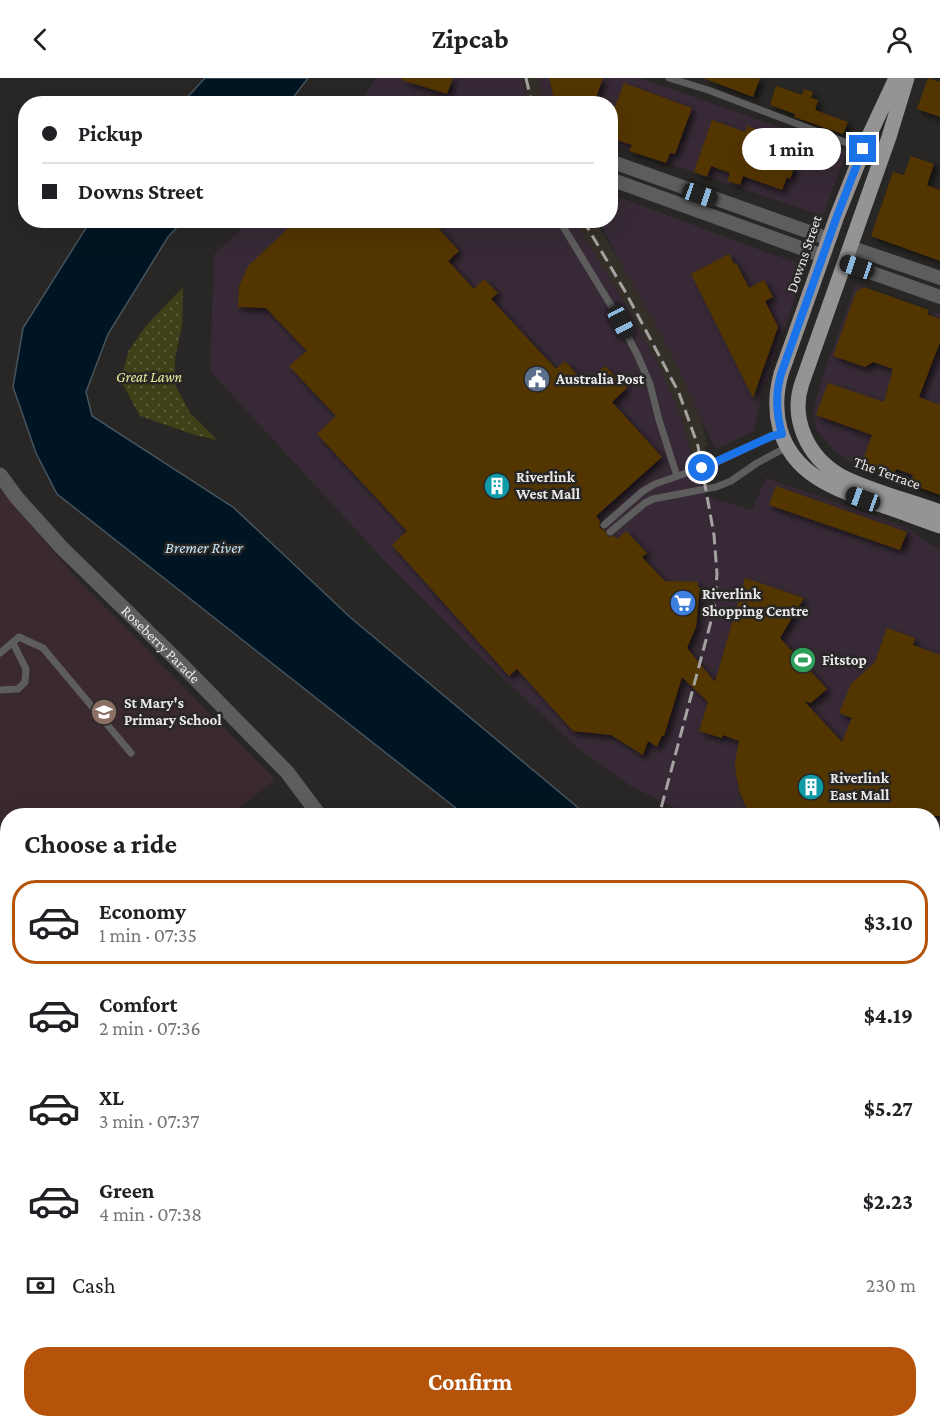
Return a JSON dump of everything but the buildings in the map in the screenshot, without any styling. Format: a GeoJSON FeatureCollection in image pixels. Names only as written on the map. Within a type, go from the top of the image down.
{"type":"FeatureCollection","features":[{"type":"Feature","properties":{"kind":"main road","name":"Downs Street"},"geometry":{"type":"LineString","coordinates":[[784,441],[777,411],[778,383],[828,240],[863,149],[896,78]]}},
{"type":"Feature","properties":{"kind":"main road"},"geometry":{"type":"LineString","coordinates":[[907,78],[800,388],[798,411],[804,435],[784,441],[801,466],[824,483],[940,526]]}},
{"type":"Feature","properties":{"kind":"main road"},"geometry":{"type":"LineString","coordinates":[[828,240],[850,247]]}},
{"type":"Feature","properties":{"kind":"main road"},"geometry":{"type":"LineString","coordinates":[[823,256],[844,263]]}},
{"type":"Feature","properties":{"kind":"main road","name":"The Terrace"},"geometry":{"type":"LineString","coordinates":[[804,435],[813,452],[839,475],[940,512]]}},
{"type":"Feature","properties":{"kind":"street"},"geometry":{"type":"LineString","coordinates":[[618,164],[828,240]]}},
{"type":"Feature","properties":{"kind":"street"},"geometry":{"type":"LineString","coordinates":[[618,182],[823,256]]}},
{"type":"Feature","properties":{"kind":"street"},"geometry":{"type":"LineString","coordinates":[[850,247],[940,278]]}},
{"type":"Feature","properties":{"kind":"street"},"geometry":{"type":"LineString","coordinates":[[844,263],[940,297]]}},
{"type":"Feature","properties":{"kind":"street","name":"Roseberry Parade"},"geometry":{"type":"LineString","coordinates":[[0,474],[17,498],[62,548],[287,772],[314,808]]}},
{"type":"Feature","properties":{"kind":"lane"},"geometry":{"type":"LineString","coordinates":[[669,78],[708,90],[863,149]]}},
{"type":"Feature","properties":{"kind":"lane"},"geometry":{"type":"LineString","coordinates":[[564,228],[612,307],[637,354],[650,384],[677,476]]}},
{"type":"Feature","properties":{"kind":"lane"},"geometry":{"type":"LineString","coordinates":[[604,525],[643,491],[677,476],[715,464],[767,438],[784,441]]}},
{"type":"Feature","properties":{"kind":"lane"},"geometry":{"type":"LineString","coordinates":[[610,532],[653,499],[724,484],[784,441]]}},
{"type":"Feature","properties":{"kind":"lane"},"geometry":{"type":"LineString","coordinates":[[0,653],[19,637],[43,648],[131,753]]}},
{"type":"Feature","properties":{"kind":"lane"},"geometry":{"type":"LineString","coordinates":[[0,690],[18,689],[25,682],[26,669],[13,643]]}},
{"type":"Feature","properties":{"kind":"shaded area"},"geometry":{"type":"Polygon","coordinates":[[[377,78],[523,78],[527,96],[363,96],[377,78]]]}},
{"type":"Feature","properties":{"kind":"shaded area"},"geometry":{"type":"Polygon","coordinates":[[[523,78],[537,78],[542,96],[527,96],[523,78]]]}},
{"type":"Feature","properties":{"kind":"shaded area"},"geometry":{"type":"Polygon","coordinates":[[[537,78],[640,78],[847,151],[823,216],[618,146],[618,96],[542,96],[537,78]]]}},
{"type":"Feature","properties":{"kind":"shaded area"},"geometry":{"type":"Polygon","coordinates":[[[618,197],[800,263],[804,271],[761,397],[754,431],[716,449],[603,228],[618,228],[618,197]]]}},
{"type":"Feature","properties":{"kind":"shaded area","name":"Riverlink Shopping Centre"},"geometry":{"type":"Polygon","coordinates":[[[243,228],[579,228],[635,320],[659,366],[680,414],[705,496],[752,510],[766,478],[908,528],[929,544],[940,548],[940,808],[675,808],[629,785],[579,749],[470,647],[383,559],[210,371],[214,255],[243,228]]]}},
{"type":"Feature","properties":{"kind":"shaded area"},"geometry":{"type":"Polygon","coordinates":[[[579,228],[600,228],[639,295],[671,353],[699,414],[708,446],[704,447],[705,454],[694,458],[680,414],[635,320],[579,228]]]}},
{"type":"Feature","properties":{"kind":"shaded area"},"geometry":{"type":"Polygon","coordinates":[[[856,284],[940,314],[940,494],[853,463],[836,452],[817,431],[813,413],[823,376],[856,284]]]}},
{"type":"Feature","properties":{"kind":"shaded area","name":"St Mary's Primary School"},"geometry":{"type":"Polygon","coordinates":[[[0,488],[78,580],[275,779],[240,808],[0,808],[0,488]]]}},
{"type":"Feature","properties":{"kind":"green space","name":"Great Lawn"},"geometry":{"type":"Polygon","coordinates":[[[183,287],[182,326],[175,358],[175,385],[190,413],[217,440],[140,416],[121,381],[128,352],[145,327],[183,287]]]}},
{"type":"Feature","properties":{"kind":"water"},"geometry":{"type":"Polygon","coordinates":[[[205,78],[308,78],[294,96],[188,96],[205,78]]]}},
{"type":"Feature","properties":{"kind":"water","name":"Bremer River"},"geometry":{"type":"Polygon","coordinates":[[[86,228],[176,228],[168,237],[108,334],[86,392],[92,416],[233,507],[351,618],[578,808],[456,808],[57,494],[36,453],[13,387],[23,328],[86,228]]]}},
{"type":"Feature","properties":{"kind":"railway"},"geometry":{"type":"LineString","coordinates":[[526,78],[530,96]]}},
{"type":"Feature","properties":{"kind":"railway"},"geometry":{"type":"LineString","coordinates":[[588,228],[626,293],[679,393],[698,446],[714,535],[717,574],[714,610],[661,808]]}},
{"type":"Feature","properties":{"kind":"place","name":"Australia Post"},"geometry":{"type":"Point","coordinates":[537,379]}},
{"type":"Feature","properties":{"kind":"place","name":"Riverlink West Mall"},"geometry":{"type":"Point","coordinates":[497,486]}},
{"type":"Feature","properties":{"kind":"place","name":"Riverlink Shopping Centre"},"geometry":{"type":"Point","coordinates":[683,603]}},
{"type":"Feature","properties":{"kind":"place","name":"Fitstop"},"geometry":{"type":"Point","coordinates":[803,660]}},
{"type":"Feature","properties":{"kind":"place","name":"St Mary's Primary School"},"geometry":{"type":"Point","coordinates":[104,712]}},
{"type":"Feature","properties":{"kind":"place","name":"Riverlink East Mall"},"geometry":{"type":"Point","coordinates":[811,787]}},
{"type":"Feature","properties":{"kind":"route"},"geometry":{"type":"LineString","coordinates":[[702,468],[772,436],[782,434],[776,401],[781,374],[863,149]]}}]}
